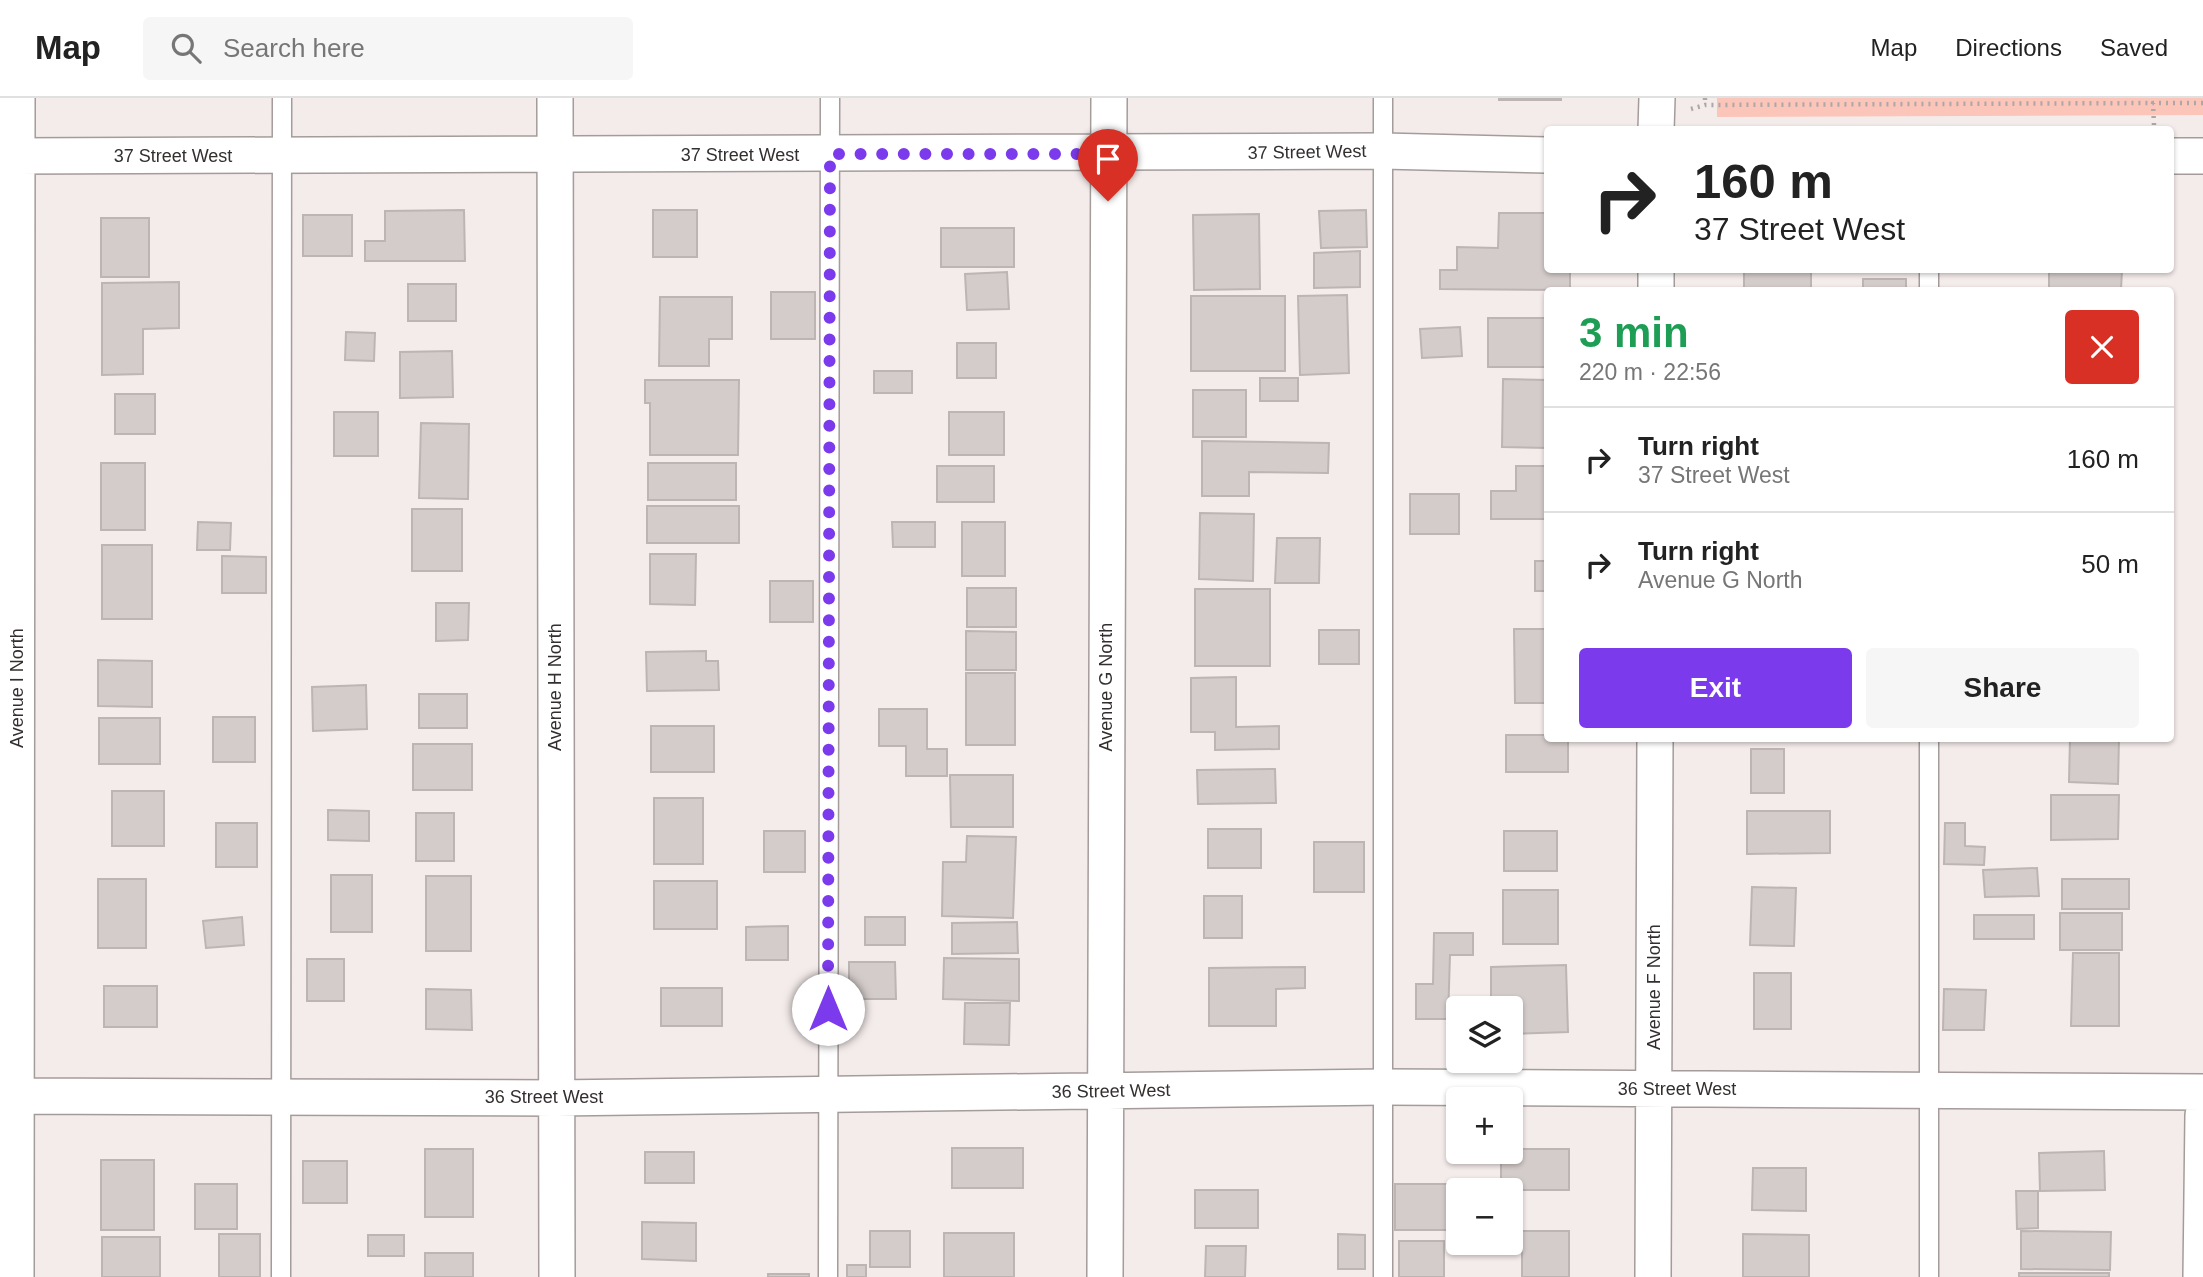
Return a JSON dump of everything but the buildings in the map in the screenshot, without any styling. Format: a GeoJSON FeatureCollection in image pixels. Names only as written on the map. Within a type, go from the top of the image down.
{"type":"FeatureCollection","features":[{"type":"Feature","properties":{"kind":"street","name":"Avenue I North"},"geometry":{"type":"LineString","coordinates":[[16,1277],[18,1096],[9,922],[17,98]]}},
{"type":"Feature","properties":{"kind":"street","name":"Avenue H North"},"geometry":{"type":"LineString","coordinates":[[555,98],[556,1277]]}},
{"type":"Feature","properties":{"kind":"street","name":"Avenue G North"},"geometry":{"type":"LineString","coordinates":[[1105,1277],[1109,98]]}},
{"type":"Feature","properties":{"kind":"street","name":"37 Street West"},"geometry":{"type":"LineString","coordinates":[[16,156],[1384,151],[1544,155]]}},
{"type":"Feature","properties":{"kind":"street"},"geometry":{"type":"LineString","coordinates":[[2174,156],[2203,156]]}},
{"type":"Feature","properties":{"kind":"street","name":"Avenue F North"},"geometry":{"type":"LineString","coordinates":[[1653,1277],[1655,742]]}},
{"type":"Feature","properties":{"kind":"street","name":"36 Street West"},"geometry":{"type":"LineString","coordinates":[[18,1096],[556,1098],[1384,1087],[2203,1092]]}},
{"type":"Feature","properties":{"kind":"street"},"geometry":{"type":"LineString","coordinates":[[2202,1277],[2203,1115]]}},
{"type":"Feature","properties":{"kind":"lane"},"geometry":{"type":"LineString","coordinates":[[281,1277],[282,98]]}},
{"type":"Feature","properties":{"kind":"lane"},"geometry":{"type":"LineString","coordinates":[[828,1277],[830,98]]}},
{"type":"Feature","properties":{"kind":"lane"},"geometry":{"type":"LineString","coordinates":[[1383,98],[1383,1277]]}},
{"type":"Feature","properties":{"kind":"lane"},"geometry":{"type":"LineString","coordinates":[[1928,742],[1929,1277]]}},
{"type":"Feature","properties":{"kind":"path"},"geometry":{"type":"LineString","coordinates":[[1705,98],[1705,105]]}},
{"type":"Feature","properties":{"kind":"path"},"geometry":{"type":"LineString","coordinates":[[1747,98],[1753,105]]}},
{"type":"Feature","properties":{"kind":"path"},"geometry":{"type":"LineString","coordinates":[[1657,116],[1705,105],[2202,101]]}},
{"type":"Feature","properties":{"kind":"path"},"geometry":{"type":"LineString","coordinates":[[2153,103],[2154,126]]}},
{"type":"Feature","properties":{"kind":"shaded area"},"geometry":{"type":"Polygon","coordinates":[[[1717,98],[2203,98],[2203,115],[1717,117],[1717,98]]]}},
{"type":"Feature","properties":{"kind":"route"},"geometry":{"type":"LineString","coordinates":[[828,1009],[830,154],[1109,154],[1108,201]]}}]}
